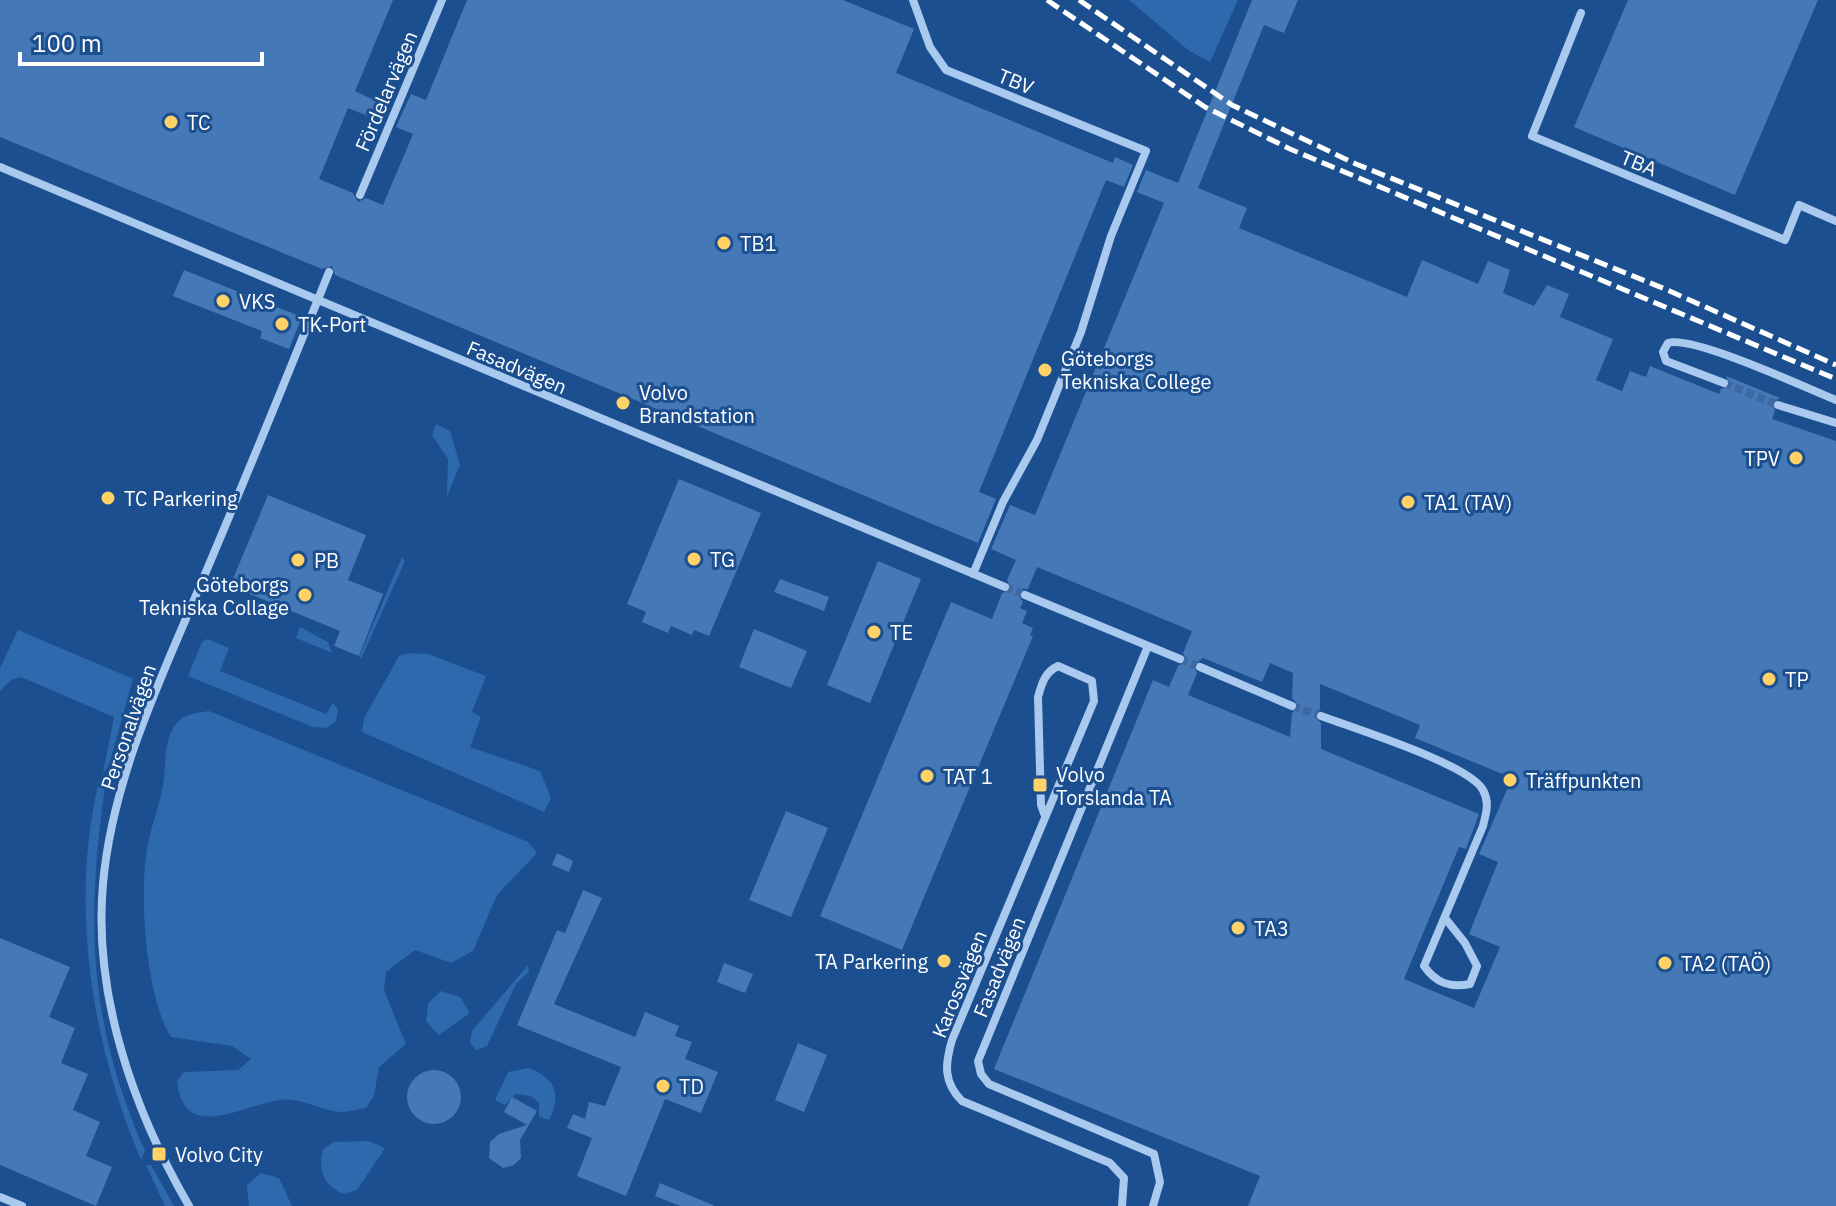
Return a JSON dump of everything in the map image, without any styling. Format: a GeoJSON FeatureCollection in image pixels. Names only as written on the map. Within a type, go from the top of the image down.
{"type":"FeatureCollection","features":[{"type":"Feature","properties":{"kind":"street","name":"Fördelarvägen"},"geometry":{"type":"LineString","coordinates":[[360,195],[442,0]]}},
{"type":"Feature","properties":{"kind":"street","name":"TBV"},"geometry":{"type":"LineString","coordinates":[[913,0],[930,47],[946,70],[1146,151],[1111,236],[1081,332],[1037,440],[1003,502],[973,574]]}},
{"type":"Feature","properties":{"kind":"street","name":"TBA"},"geometry":{"type":"LineString","coordinates":[[1581,13],[1532,136],[1785,240],[1799,205],[1836,221]]}},
{"type":"Feature","properties":{"kind":"street","name":"Fasadvägen"},"geometry":{"type":"LineString","coordinates":[[0,167],[17,177],[1005,587]]}},
{"type":"Feature","properties":{"kind":"street","name":"Fasadvägen"},"geometry":{"type":"LineString","coordinates":[[0,179],[17,177]]}},
{"type":"Feature","properties":{"kind":"street","name":"Personalvägen"},"geometry":{"type":"LineString","coordinates":[[189,1206],[159,1154],[129,1075],[116,1025],[106,974],[103,925],[109,837],[123,784],[163,673],[329,272]]}},
{"type":"Feature","properties":{"kind":"street"},"geometry":{"type":"LineString","coordinates":[[1724,383],[1666,361],[1663,352],[1668,343],[1675,341],[1711,350],[1836,400]]}},
{"type":"Feature","properties":{"kind":"street"},"geometry":{"type":"LineString","coordinates":[[1778,405],[1836,423]]}},
{"type":"Feature","properties":{"kind":"street"},"geometry":{"type":"LineString","coordinates":[[1025,595],[1180,659]]}},
{"type":"Feature","properties":{"kind":"street","name":"Fasadvägen"},"geometry":{"type":"LineString","coordinates":[[1148,646],[978,1061],[981,1074],[989,1084],[1154,1154],[1160,1182],[1153,1206]]}},
{"type":"Feature","properties":{"kind":"street","name":"Karossvägen"},"geometry":{"type":"LineString","coordinates":[[1045,816],[1040,795],[1038,697],[1049,670],[1058,666],[1092,681],[1096,692],[1045,816],[952,1040],[945,1071],[954,1092],[962,1101],[1110,1163],[1124,1178],[1122,1206]]}},
{"type":"Feature","properties":{"kind":"street"},"geometry":{"type":"LineString","coordinates":[[1200,667],[1292,706]]}},
{"type":"Feature","properties":{"kind":"street"},"geometry":{"type":"LineString","coordinates":[[1321,716],[1462,771],[1482,787],[1488,804],[1483,826],[1424,966],[1433,978],[1454,987],[1470,984],[1477,966],[1465,943],[1445,918]]}},
{"type":"Feature","properties":{"kind":"street"},"geometry":{"type":"LineString","coordinates":[[0,1197],[22,1206]]}},
{"type":"Feature","properties":{"kind":"shaded area"},"geometry":{"type":"Polygon","coordinates":[[[1129,0],[1238,0],[1210,62],[1188,50],[1129,0]]]}},
{"type":"Feature","properties":{"kind":"shaded area"},"geometry":{"type":"Polygon","coordinates":[[[436,424],[450,431],[460,465],[447,496],[448,459],[432,435],[436,424]]]}},
{"type":"Feature","properties":{"kind":"shaded area"},"geometry":{"type":"Polygon","coordinates":[[[402,557],[405,561],[361,659],[359,657],[402,557]]]}},
{"type":"Feature","properties":{"kind":"shaded area"},"geometry":{"type":"Polygon","coordinates":[[[300,627],[328,642],[332,653],[296,638],[300,627]]]}},
{"type":"Feature","properties":{"kind":"shaded area"},"geometry":{"type":"Polygon","coordinates":[[[18,630],[133,679],[109,765],[103,773],[114,717],[21,677],[11,680],[0,691],[0,668],[18,630]]]}},
{"type":"Feature","properties":{"kind":"shaded area"},"geometry":{"type":"Polygon","coordinates":[[[207,639],[229,648],[220,671],[326,714],[333,703],[338,710],[336,721],[326,728],[313,727],[188,676],[202,642],[207,639]]]}},
{"type":"Feature","properties":{"kind":"shaded area"},"geometry":{"type":"Polygon","coordinates":[[[428,654],[486,676],[472,712],[481,717],[470,747],[540,771],[551,798],[544,812],[362,732],[364,718],[399,656],[428,654]]]}},
{"type":"Feature","properties":{"kind":"shaded area"},"geometry":{"type":"Polygon","coordinates":[[[209,711],[528,842],[537,853],[497,895],[473,951],[451,963],[415,950],[386,972],[384,990],[406,1044],[379,1067],[374,1096],[366,1108],[341,1112],[281,1100],[233,1113],[203,1116],[191,1112],[182,1100],[177,1081],[184,1072],[238,1070],[251,1059],[232,1046],[171,1037],[155,997],[146,944],[145,864],[163,786],[167,743],[172,730],[182,718],[209,711]]]}},
{"type":"Feature","properties":{"kind":"shaded area"},"geometry":{"type":"Polygon","coordinates":[[[106,779],[96,877],[96,968],[112,1057],[145,1151],[141,1160],[110,1069],[90,974],[86,877],[90,828],[99,781],[106,779]]]}},
{"type":"Feature","properties":{"kind":"shaded area"},"geometry":{"type":"Polygon","coordinates":[[[528,965],[529,972],[516,984],[487,1046],[476,1050],[470,1042],[472,1031],[528,965]]]}},
{"type":"Feature","properties":{"kind":"shaded area"},"geometry":{"type":"Polygon","coordinates":[[[441,991],[460,997],[470,1013],[439,1035],[426,1021],[428,1003],[441,991]]]}},
{"type":"Feature","properties":{"kind":"shaded area"},"geometry":{"type":"Polygon","coordinates":[[[529,1068],[545,1077],[554,1089],[555,1103],[549,1120],[539,1117],[539,1103],[531,1096],[516,1094],[505,1105],[495,1100],[508,1072],[529,1068]]]}},
{"type":"Feature","properties":{"kind":"shaded area"},"geometry":{"type":"Polygon","coordinates":[[[369,1141],[385,1148],[357,1190],[344,1194],[331,1186],[322,1171],[323,1149],[334,1142],[369,1141]]]}},
{"type":"Feature","properties":{"kind":"shaded area"},"geometry":{"type":"Polygon","coordinates":[[[146,1165],[151,1165],[174,1206],[165,1206],[146,1165]]]}},
{"type":"Feature","properties":{"kind":"shaded area"},"geometry":{"type":"Polygon","coordinates":[[[261,1173],[279,1178],[292,1206],[249,1206],[247,1185],[261,1173]]]}},
{"type":"Feature","properties":{"kind":"building","name":"TB1"},"geometry":{"type":"Polygon","coordinates":[[[0,0],[393,0],[355,91],[389,107],[383,122],[348,108],[319,179],[353,193],[358,202],[366,198],[383,205],[413,134],[396,127],[411,94],[426,100],[467,0],[843,0],[914,29],[896,73],[1113,163],[1115,157],[1133,165],[1124,187],[1106,180],[979,492],[996,499],[978,543],[335,275],[332,266],[322,269],[0,137],[0,0]]]}},
{"type":"Feature","properties":{"kind":"building"},"geometry":{"type":"Polygon","coordinates":[[[1252,0],[1298,0],[1284,33],[1264,25],[1198,188],[1247,208],[1239,228],[1407,297],[1422,260],[1478,284],[1488,261],[1510,270],[1503,293],[1534,306],[1547,285],[1569,294],[1560,317],[1613,339],[1596,380],[1622,391],[1630,371],[1646,377],[1650,366],[1719,394],[1721,389],[1730,386],[1726,376],[1780,398],[1772,402],[1775,411],[1772,419],[1836,441],[1836,1206],[1248,1206],[1260,1176],[994,1069],[1153,680],[1169,687],[1178,666],[1187,661],[1183,653],[1192,631],[1037,567],[1028,589],[1021,589],[1018,595],[1023,602],[1020,608],[1027,611],[1022,623],[1033,628],[1030,635],[1033,636],[902,950],[820,916],[951,602],[992,619],[1002,593],[1011,590],[1007,580],[1016,560],[991,549],[1010,505],[1035,515],[1164,203],[1137,192],[1146,170],[1178,183],[1252,0]],[[1203,658],[1193,665],[1197,673],[1188,695],[1290,737],[1292,713],[1299,706],[1292,698],[1293,673],[1270,663],[1262,682],[1203,658]],[[1320,684],[1320,709],[1314,716],[1321,723],[1321,749],[1479,814],[1466,849],[1459,847],[1404,979],[1474,1008],[1500,947],[1469,934],[1498,862],[1479,854],[1512,778],[1415,738],[1420,725],[1320,684]]]}},
{"type":"Feature","properties":{"kind":"building"},"geometry":{"type":"Polygon","coordinates":[[[1628,0],[1818,0],[1735,195],[1574,127],[1628,0]]]}},
{"type":"Feature","properties":{"kind":"building","name":"VKS"},"geometry":{"type":"Polygon","coordinates":[[[184,270],[302,317],[289,349],[260,338],[262,331],[173,296],[184,270]]]}},
{"type":"Feature","properties":{"kind":"building","name":"TG"},"geometry":{"type":"Polygon","coordinates":[[[679,479],[761,513],[709,636],[694,630],[692,635],[671,626],[668,633],[642,622],[646,612],[627,604],[679,479]]]}},
{"type":"Feature","properties":{"kind":"building","name":"PB"},"geometry":{"type":"Polygon","coordinates":[[[268,495],[366,535],[348,580],[383,594],[359,656],[334,646],[340,631],[230,586],[268,495]]]}},
{"type":"Feature","properties":{"kind":"building","name":"TE"},"geometry":{"type":"Polygon","coordinates":[[[878,561],[921,579],[870,703],[827,685],[878,561]]]}},
{"type":"Feature","properties":{"kind":"building"},"geometry":{"type":"Polygon","coordinates":[[[780,579],[829,597],[824,611],[774,592],[780,579]]]}},
{"type":"Feature","properties":{"kind":"building"},"geometry":{"type":"Polygon","coordinates":[[[754,629],[807,651],[791,688],[739,667],[754,629]]]}},
{"type":"Feature","properties":{"kind":"building"},"geometry":{"type":"Polygon","coordinates":[[[786,811],[828,828],[791,917],[749,900],[786,811]]]}},
{"type":"Feature","properties":{"kind":"building"},"geometry":{"type":"Polygon","coordinates":[[[557,853],[573,861],[569,872],[552,865],[557,853]]]}},
{"type":"Feature","properties":{"kind":"building","name":"TD"},"geometry":{"type":"Polygon","coordinates":[[[583,890],[602,898],[554,1004],[635,1037],[645,1012],[679,1026],[675,1036],[692,1042],[685,1059],[718,1072],[701,1113],[665,1099],[626,1196],[577,1176],[592,1138],[567,1128],[573,1114],[585,1119],[589,1102],[605,1106],[621,1067],[517,1025],[557,930],[565,933],[583,890]]]}},
{"type":"Feature","properties":{"kind":"building"},"geometry":{"type":"Polygon","coordinates":[[[0,938],[70,967],[49,1017],[75,1028],[61,1063],[88,1074],[73,1110],[100,1122],[86,1156],[112,1167],[96,1206],[0,1165],[0,938]]]}},
{"type":"Feature","properties":{"kind":"building"},"geometry":{"type":"Polygon","coordinates":[[[724,963],[753,974],[745,993],[717,982],[724,963]]]}},
{"type":"Feature","properties":{"kind":"building"},"geometry":{"type":"Polygon","coordinates":[[[798,1043],[827,1055],[804,1112],[775,1100],[798,1043]]]}},
{"type":"Feature","properties":{"kind":"building"},"geometry":{"type":"Polygon","coordinates":[[[434,1070],[453,1078],[461,1097],[453,1116],[434,1124],[415,1116],[407,1097],[415,1078],[434,1070]]]}},
{"type":"Feature","properties":{"kind":"building"},"geometry":{"type":"Polygon","coordinates":[[[512,1097],[537,1111],[520,1140],[521,1158],[514,1165],[503,1168],[489,1158],[490,1142],[499,1134],[527,1125],[504,1112],[512,1097]]]}},
{"type":"Feature","properties":{"kind":"building"},"geometry":{"type":"Polygon","coordinates":[[[660,1183],[715,1206],[680,1206],[655,1196],[660,1183]]]}},
{"type":"Feature","properties":{"kind":"tunnel"},"geometry":{"type":"LineString","coordinates":[[1724,383],[1778,405]]}},
{"type":"Feature","properties":{"kind":"tunnel"},"geometry":{"type":"LineString","coordinates":[[1005,587],[1025,595]]}},
{"type":"Feature","properties":{"kind":"tunnel"},"geometry":{"type":"LineString","coordinates":[[1180,659],[1200,667]]}},
{"type":"Feature","properties":{"kind":"tunnel"},"geometry":{"type":"LineString","coordinates":[[1292,706],[1321,716]]}},
{"type":"Feature","properties":{"kind":"railway"},"geometry":{"type":"LineString","coordinates":[[1047,0],[1205,107],[1290,149],[1836,379]]}},
{"type":"Feature","properties":{"kind":"railway"},"geometry":{"type":"LineString","coordinates":[[1079,0],[1232,105],[1356,164],[1665,289],[1836,365]]}},
{"type":"Feature","properties":{"kind":"place","name":"TC"},"geometry":{"type":"Point","coordinates":[171,122]}},
{"type":"Feature","properties":{"kind":"place","name":"TB1"},"geometry":{"type":"Point","coordinates":[724,243]}},
{"type":"Feature","properties":{"kind":"place","name":"VKS"},"geometry":{"type":"Point","coordinates":[223,301]}},
{"type":"Feature","properties":{"kind":"place","name":"TK-Port"},"geometry":{"type":"Point","coordinates":[282,324]}},
{"type":"Feature","properties":{"kind":"place","name":"Göteborgs Tekniska College"},"geometry":{"type":"Point","coordinates":[1045,370]}},
{"type":"Feature","properties":{"kind":"place","name":"Volvo Brandstation"},"geometry":{"type":"Point","coordinates":[623,403]}},
{"type":"Feature","properties":{"kind":"place","name":"TPV"},"geometry":{"type":"Point","coordinates":[1796,458]}},
{"type":"Feature","properties":{"kind":"place","name":"TC Parkering"},"geometry":{"type":"Point","coordinates":[108,498]}},
{"type":"Feature","properties":{"kind":"place","name":"TA1 (TAV)"},"geometry":{"type":"Point","coordinates":[1408,502]}},
{"type":"Feature","properties":{"kind":"place","name":"TG"},"geometry":{"type":"Point","coordinates":[694,559]}},
{"type":"Feature","properties":{"kind":"place","name":"PB"},"geometry":{"type":"Point","coordinates":[298,560]}},
{"type":"Feature","properties":{"kind":"place","name":"Göteborgs Tekniska Collage"},"geometry":{"type":"Point","coordinates":[305,595]}},
{"type":"Feature","properties":{"kind":"place","name":"TE"},"geometry":{"type":"Point","coordinates":[874,632]}},
{"type":"Feature","properties":{"kind":"place","name":"TP"},"geometry":{"type":"Point","coordinates":[1769,679]}},
{"type":"Feature","properties":{"kind":"place","name":"TAT 1"},"geometry":{"type":"Point","coordinates":[927,776]}},
{"type":"Feature","properties":{"kind":"place","name":"Träffpunkten"},"geometry":{"type":"Point","coordinates":[1510,780]}},
{"type":"Feature","properties":{"kind":"place","name":"Volvo Torslanda TA"},"geometry":{"type":"Point","coordinates":[1040,785]}},
{"type":"Feature","properties":{"kind":"place","name":"TA3"},"geometry":{"type":"Point","coordinates":[1238,928]}},
{"type":"Feature","properties":{"kind":"place","name":"TA Parkering"},"geometry":{"type":"Point","coordinates":[944,961]}},
{"type":"Feature","properties":{"kind":"place","name":"TA2 (TAÖ)"},"geometry":{"type":"Point","coordinates":[1665,963]}},
{"type":"Feature","properties":{"kind":"place","name":"TD"},"geometry":{"type":"Point","coordinates":[663,1086]}},
{"type":"Feature","properties":{"kind":"place","name":"Volvo City"},"geometry":{"type":"Point","coordinates":[159,1154]}}]}
